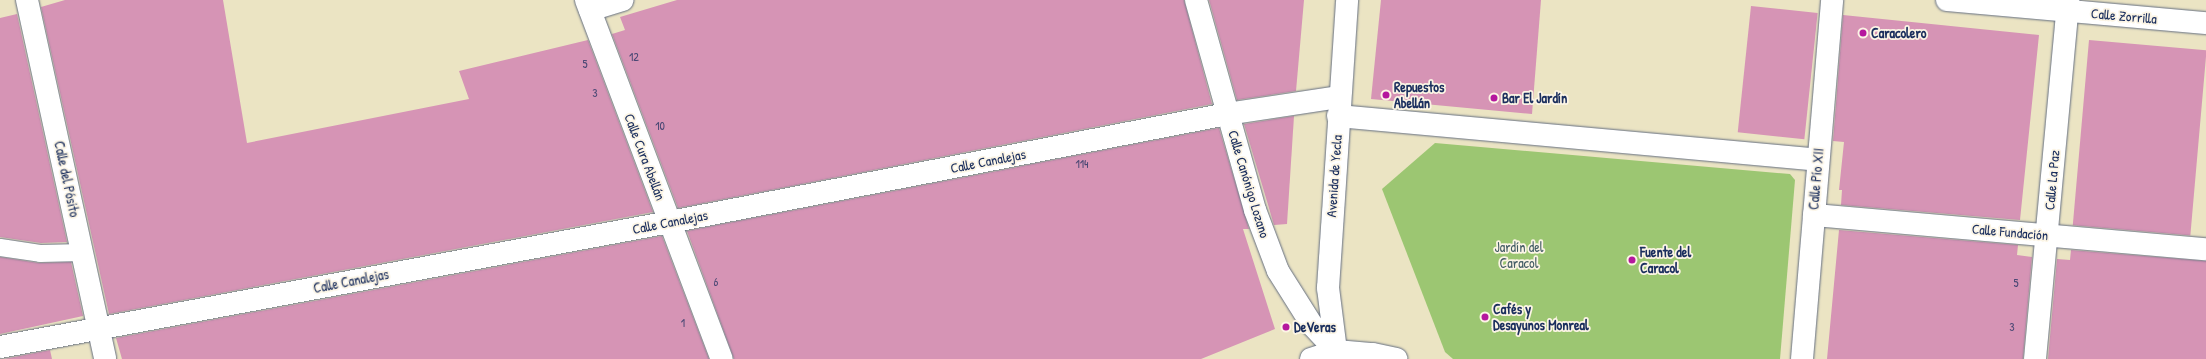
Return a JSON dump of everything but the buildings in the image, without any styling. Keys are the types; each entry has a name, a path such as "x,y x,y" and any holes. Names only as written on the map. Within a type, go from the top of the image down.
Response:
{"street":[{"name":"Calle del Pósito","path":"28,0 105,359"},
{"path":"588,5 622,0"},
{"name":"Calle Canónigo Lozano","path":"1196,0 1255,210 1278,271 1312,325 1338,355"},
{"name":"Avenida de Yecla","path":"1338,355 1328,288 1346,0"},
{"name":"Calle Pío XII","path":"1802,359 1832,0"},
{"name":"Calle Zorrilla","path":"1947,0 2067,5 2206,24"},
{"name":"Calle Cura Abellán","path":"588,5 722,359"},
{"name":"Calle La Paz","path":"2035,359 2067,5"},
{"name":"Calle Canalejas","path":"0,347 670,222 1227,114 1339,106 1818,160"},
{"name":"Calle Fundación","path":"1814,215 2206,248"},
{"path":"1311,359 1338,355 1396,359"}],"lane":[{"path":"0,247 40,253 82,252"}],"green space":[{"name":"Jardín del Caracol","path":"1435,143 1790,174 1795,180 1780,359 1453,359 1445,352 1382,189"}],"place":[{"name":"Caracolero","path":"1863,33"},
{"name":"Repuestos Abellán","path":"1386,95"},
{"name":"Bar El Jardín","path":"1494,98"},
{"name":"Fuente del Caracol","path":"1632,260"},
{"name":"Cafés y Desayunos Monreal","path":"1485,317"},
{"name":"DeVeras","path":"1286,327"}]}
